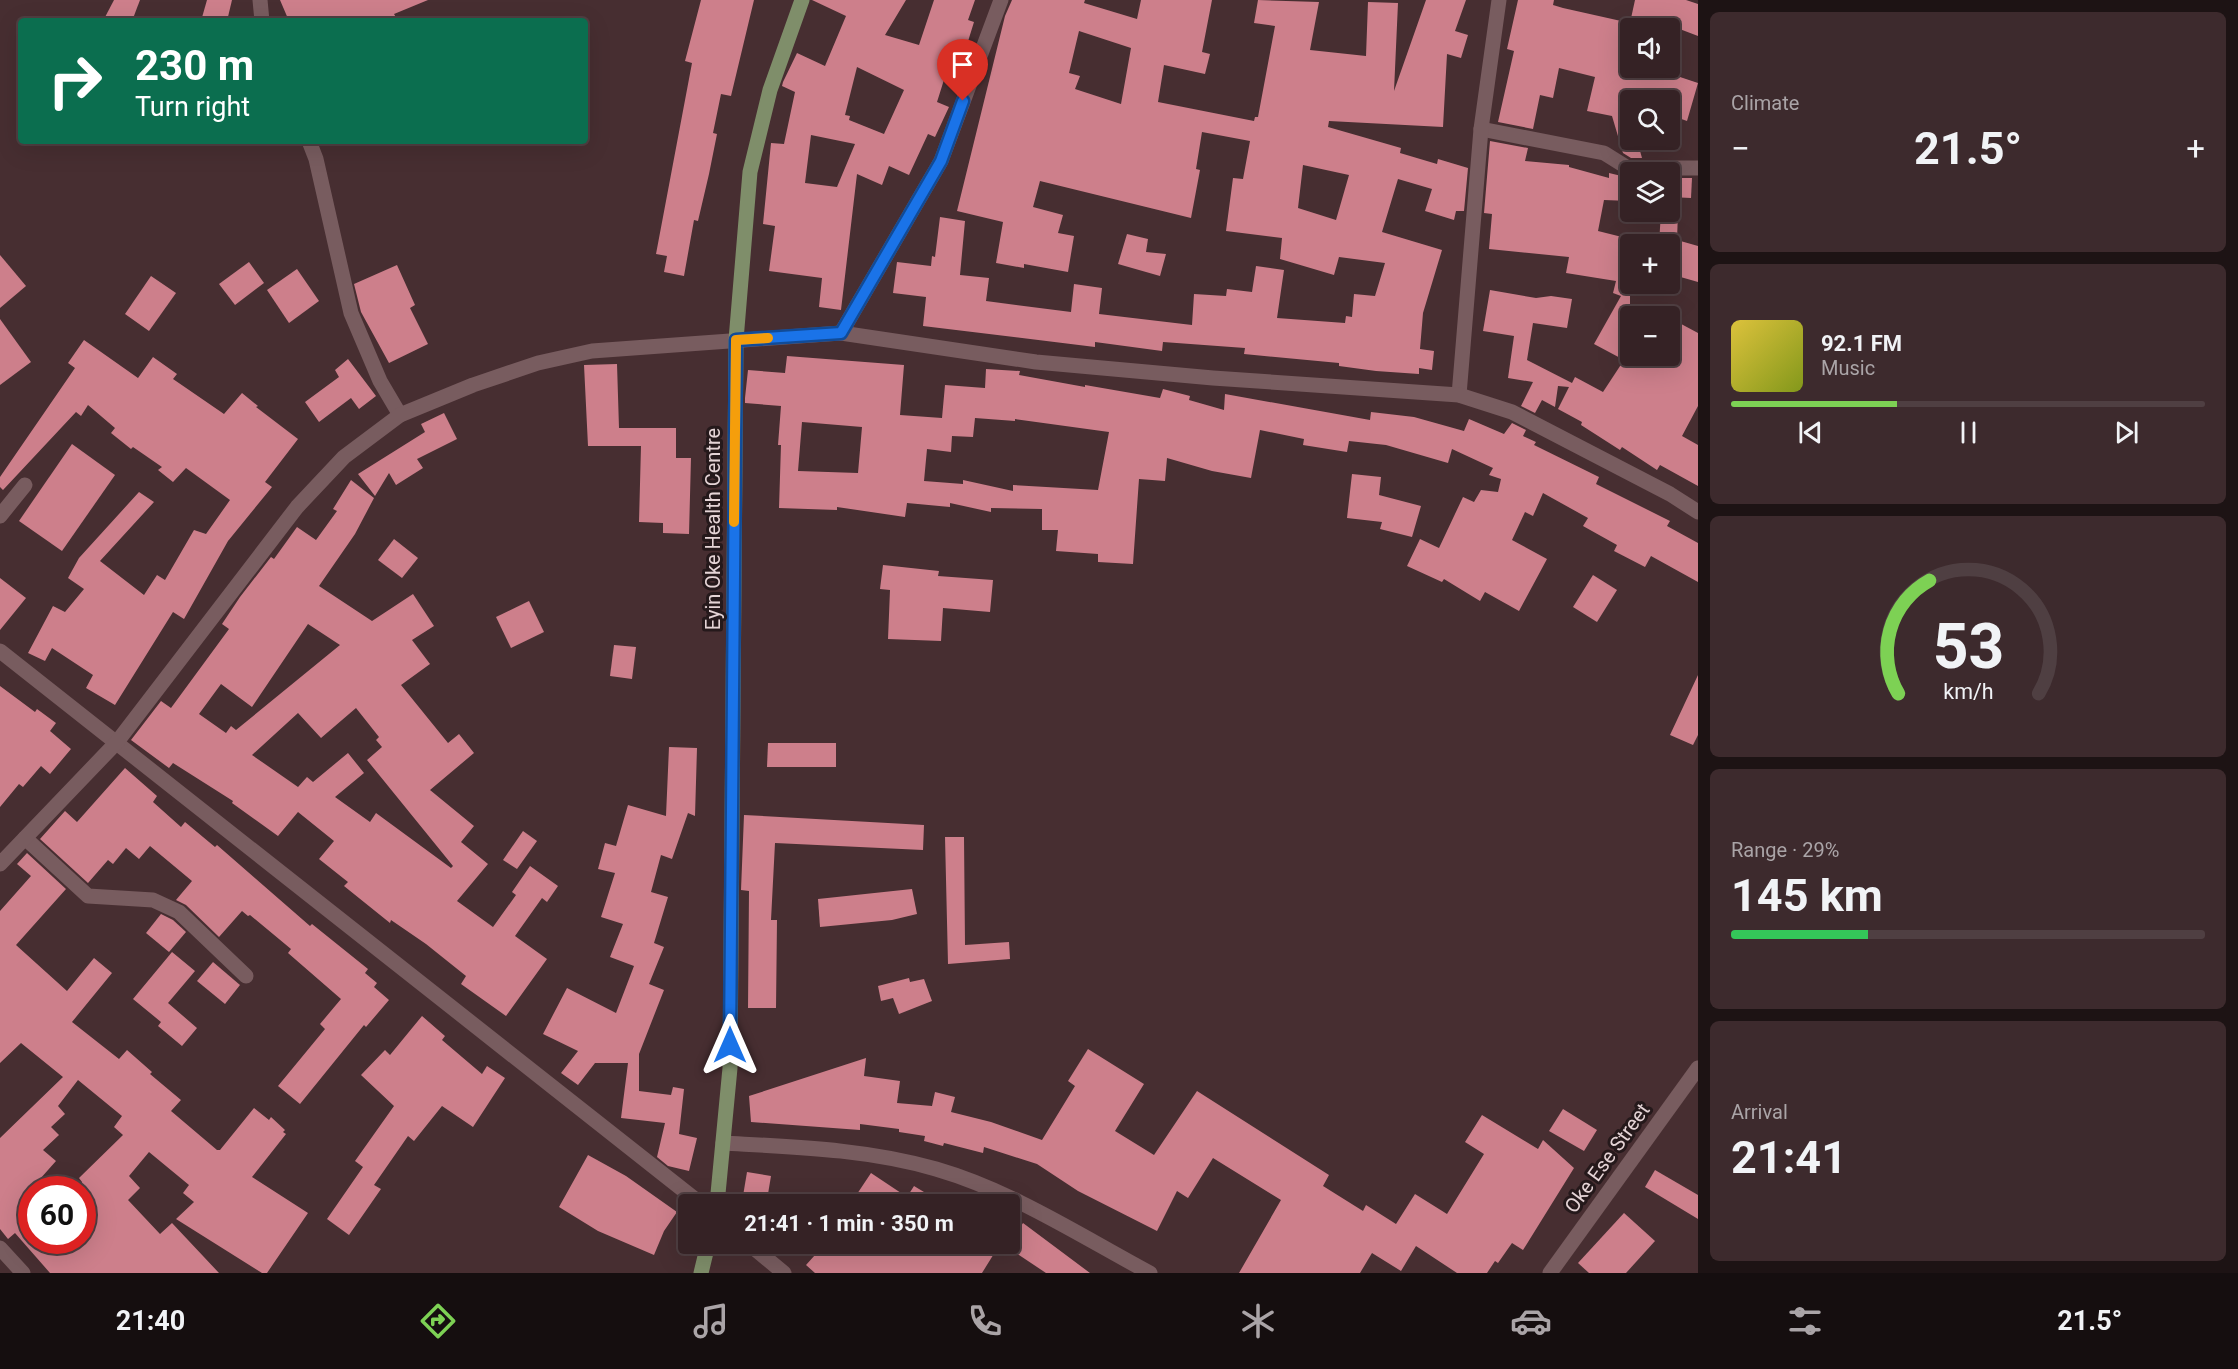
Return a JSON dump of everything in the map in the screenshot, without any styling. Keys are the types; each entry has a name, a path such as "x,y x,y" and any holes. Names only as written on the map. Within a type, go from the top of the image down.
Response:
{"main road":[{"name":"Eyin Oke Health Centre","path":"718,1194 730,1068 736,340 750,172 770,90 802,0"},
{"path":"701,1273 706,1254"}],"street":[{"path":"260,0 262,18"},
{"path":"841,333 941,161 1000,0"},
{"path":"1459,395 1481,129 1499,0"},
{"path":"1481,129 1604,153 1628,168 1698,168"},
{"path":"310,144 316,159 351,313 380,381 400,415"},
{"path":"0,864 117,742 297,507 344,457 400,415 473,385 538,363 592,351 841,333 1048,363 1214,378 1459,395 1512,412 1670,494 1698,512"},
{"path":"0,516 25,485"},
{"path":"0,651 605,1131 688,1194"},
{"path":"25,838 88,896 153,900 179,912 246,976"},
{"name":"Oke Ese Street","path":"1550,1273 1698,1068"},
{"path":"723,1136 834,1149 936,1169 1017,1201 1150,1273"},
{"path":"0,1248 23,1273"},
{"path":"761,1254 784,1273"}],"building":[{"path":"114,0 140,0 133,18 105,18"},
{"path":"207,0 232,0 228,18 202,18"},
{"path":"280,0 428,0 394,14 396,18 288,18"},
{"path":"701,0 754,0 731,96 721,94 713,133 717,134 709,174 698,221 694,220 684,276 664,272 667,256 656,254 692,63 685,61"},
{"path":"812,0 906,0 885,35 919,45 934,0 975,0 968,20 974,22 965,51 954,48 937,102 949,107 935,137 928,134 909,175 889,166 882,185 857,174 841,310 819,307 822,278 769,271 775,226 763,224 771,143 784,144 795,92 782,86 783,82 797,53 825,66 846,16","holes":["857,67 904,90 884,134 849,120 850,116 845,115","811,135 855,144 837,187 805,183"]},
{"path":"1012,0 1085,0 1084,3 1137,19 1141,0 1212,0 1202,52 1210,54 1205,74 1164,65 1158,102 1254,121 1255,117 1258,117 1275,26 1254,23 1258,0 1319,2 1310,50 1366,56 1368,2 1398,3 1394,91 1426,0 1466,0 1455,31 1468,35 1461,58 1447,54 1443,127 1329,121 1328,127 1401,148 1400,153 1437,164 1438,159 1468,168 1464,211 1456,211 1454,220 1425,211 1432,189 1398,179 1382,232 1442,250 1423,313 1420,349 1434,351 1432,370 1419,368 1419,374 1376,371 1339,366 1339,363 1244,354 1245,348 1163,342 1162,351 1095,342 1095,347 923,326 926,297 893,293 897,262 931,266 932,256 935,257 940,217 965,221 960,275 989,278 986,301 1071,312 1074,284 1102,288 1099,314 1192,325 1194,294 1226,296 1227,289 1252,292 1256,266 1284,270 1277,318 1345,323 1346,316 1352,317 1354,294 1375,296 1385,263 1339,257 1334,275 1280,259 1282,238 1226,231 1233,178 1243,179 1250,141 1202,132 1196,169 1200,170 1191,218 1040,181 1033,207 1063,215 1058,233 1074,236 1068,272 1024,264 1024,268 996,263 1003,222 957,211 1005,16","holes":["1079,31 1131,48 1121,104 1075,89 1080,76 1069,73","1303,165 1349,175 1336,220 1298,208"]},
{"path":"1518,0 1554,0 1553,5 1620,21 1620,78 1680,77 1698,83 1687,121 1680,119 1680,90 1620,90 1620,143 1612,116 1587,111 1595,77 1559,68 1553,98 1540,95 1533,129 1498,122 1514,51 1507,49"},
{"path":"1635,0 1686,0 1698,4 1698,36 1680,29 1680,18 1631,18"},
{"path":"1490,141 1528,148 1525,161 1569,165 1569,167 1609,178 1609,173 1620,176 1620,201 1604,200 1598,231 1620,236 1620,294 1630,294 1630,306 1620,306 1620,358 1594,344 1621,296 1613,293 1616,281 1566,273 1569,257 1489,249 1492,214 1484,213"},
{"path":"1622,150 1640,150 1642,158 1631,158"},
{"path":"1680,178 1692,178 1691,198 1680,197"},
{"path":"1660,222 1678,222 1677,234 1660,234"},
{"path":"1127,234 1148,239 1146,252 1166,254 1160,276 1118,264"},
{"path":"1680,241 1698,246 1698,282 1680,277"},
{"path":"0,255 26,286 0,308"},
{"path":"249,262 264,283 235,305 219,284"},
{"path":"397,265 415,305 410,308 428,344 389,363 361,312 354,284"},
{"path":"297,269 319,301 289,323 267,290"},
{"path":"151,276 176,293 149,331 125,314"},
{"path":"1490,290 1536,298 1551,296 1572,299 1567,328 1533,323 1527,360 1572,383 1575,377 1603,392 1620,366 1680,366 1680,323 1698,333 1698,406 1682,436 1698,445 1698,486 1660,465 1657,470 1622,447 1620,450 1581,425 1582,422 1558,409 1569,387 1558,386 1555,407 1542,400 1535,413 1521,406 1533,382 1508,378 1514,336 1483,331"},
{"path":"0,319 31,362 0,385"},
{"path":"84,340 138,378 153,357 177,374 173,379 224,414 242,393 258,406 256,407 298,439 265,482 272,487 228,541 184,619 173,612 115,705 86,688 93,675 52,648 45,661 28,653 53,606 65,612 84,589 68,578 79,558 139,492 154,502 100,561 144,595 157,575 165,580 194,530 206,534 230,500 186,468 173,482 158,470 162,467 133,447 131,449 111,433 115,428 88,405 81,416 76,412 3,490 0,487 0,477 75,368 68,363"},
{"path":"787,356 904,365 900,415 942,418 945,385 985,388 986,369 1020,371 1019,375 1160,398 1163,389 1190,396 1189,400 1224,410 1225,394 1370,420 1371,412 1414,417 1464,431 1469,419 1504,434 1512,423 1526,430 1523,436 1536,442 1534,445 1599,477 1596,484 1670,521 1667,526 1698,543 1698,582 1651,556 1645,567 1614,551 1617,545 1583,526 1588,518 1543,493 1533,516 1525,512 1512,540 1547,559 1519,611 1485,592 1480,601 1444,579 1442,582 1407,566 1420,539 1439,548 1463,497 1474,502 1481,490 1498,492 1501,479 1489,475 1493,468 1452,449 1448,463 1386,445 1349,441 1347,452 1303,445 1304,439 1260,430 1251,478 1212,471 1167,458 1165,481 1139,479 1133,564 1098,562 1098,554 1056,551 1058,530 1042,530 1042,509 991,508 991,512 950,503 950,507 907,503 905,517 837,507 837,510 779,508 781,445 778,445 781,406 745,403 745,398 748,370 785,373","holes":["975,418 1015,421 1015,419 1109,432 1098,490 1013,485 1013,491 963,480 963,484 924,481 927,449 951,452 952,436 973,437","802,422 862,427 858,473 798,471"]},
{"path":"348,359 376,396 359,409 351,398 319,422 305,402 339,377 335,370"},
{"path":"617,364 619,428 676,428 676,458 691,458 689,534 663,533 663,523 639,522 641,446 588,446 584,365"},
{"path":"444,413 457,439 417,459 423,468 396,485 389,473 375,496 358,474 425,432 421,424"},
{"path":"72,444 115,475 62,551 19,521"},
{"path":"1352,474 1381,477 1379,495 1421,506 1412,537 1380,529 1382,522 1347,518"},
{"path":"351,480 374,498 355,534 319,586 372,621 413,594 434,626 412,640 430,664 401,685 448,743 459,734 474,753 430,790 474,826 461,842 488,864 457,901 493,927 516,895 512,892 530,866 558,886 547,902 542,898 515,936 547,959 506,1016 461,984 466,976 426,944 391,920 390,923 344,886 348,882 319,859 334,841 298,812 278,836 232,803 233,801 173,763 169,768 131,740 161,701 171,708 229,629 222,624 240,597 271,557 274,559 297,527 316,540 337,511 333,509","holes":["308,624 340,645 236,730 231,726 226,733 199,714 221,684 252,707","356,708 379,737 376,740 382,747 367,760 453,866 451,868 376,813 370,822 335,797 364,773 348,753 313,782 307,777 298,787 252,755 298,713 321,738"]},
{"path":"394,539 418,558 402,578 378,560"},
{"path":"883,565 939,571 938,576 993,580 990,612 943,608 941,641 888,639 890,590 880,589"},
{"path":"1593,575 1617,590 1597,622 1573,607"},
{"path":"0,578 26,598 0,630"},
{"path":"529,601 544,632 511,648 496,617"},
{"path":"614,645 636,647 632,679 610,676"},
{"path":"1698,675 1698,735 1693,745 1670,735"},
{"path":"0,686 35,712 37,709 56,723 50,731 71,749 50,774 41,766 23,787 19,784 0,807"},
{"path":"768,743 836,743 836,767 767,767"},
{"path":"669,747 697,748 695,816 688,813 672,859 661,855 651,892 668,897 654,943 664,947 649,984 664,990 639,1054 639,1091 671,1095 673,1087 684,1089 679,1134 697,1138 689,1171 668,1166 657,1157 665,1123 621,1118 628,1063 595,1063 578,1085 561,1073 578,1051 543,1034 567,988 616,1013 634,966 610,957 623,924 601,917 615,873 598,869 605,843 616,846 628,805 666,816"},
{"path":"125,768 157,796 153,802 181,827 185,822 215,847 217,845 310,926 312,924 368,969 365,973 377,983 374,987 389,1000 366,1027 364,1025 300,1104 278,1086 325,1029 320,1024 341,999 288,953 291,949 250,915 242,911 219,937 186,905 176,900 192,881 150,846 139,859 126,848 113,864 108,860 88,883 40,839 65,811 77,822"},
{"path":"744,815 924,825 923,850 775,843 771,920 777,920 776,1008 748,1008 749,891 741,890"},
{"path":"523,831 537,841 517,869 503,860"},
{"path":"945,837 964,837 965,945 1009,942 1010,959 948,964"},
{"path":"27,853 66,889 16,945 67,991 94,958 112,973 72,1022 119,1059 127,1050 152,1072 150,1074 181,1100 171,1111 217,1150 220,1150 254,1108 269,1120 271,1117 285,1130 283,1132 286,1134 252,1177 308,1213 267,1273 262,1273 176,1219 194,1202 183,1193 189,1185 149,1152 129,1176 140,1188 128,1200 160,1234 172,1223 219,1273 50,1273 33,1254 96,1254 96,1176 81,1176 123,1135 114,1127 122,1116 78,1080 58,1106 65,1114 51,1127 59,1135 43,1150 56,1161 43,1176 18,1176 18,1236 15,1233 8,1239 0,1229 0,1138 63,1077 21,1043 0,1063 0,911 31,876 17,864"},
{"path":"912,889 917,914 892,920 820,927 818,899"},
{"path":"161,914 173,920 186,932 169,952 146,933"},
{"path":"172,952 195,971 168,1003 197,1028 182,1046 158,1026 161,1022 133,999"},
{"path":"213,962 240,985 225,1004 197,981"},
{"path":"909,978 910,982 924,979 932,1001 899,1014 893,998 881,1001 878,986"},
{"path":"422,1016 445,1036 442,1040 482,1074 487,1066 505,1078 473,1127 442,1106 414,1141 408,1136 374,1185 381,1189 349,1235 327,1219 363,1167 355,1161 394,1106 361,1075 385,1050 390,1055"},
{"path":"1088,1049 1144,1084 1115,1131 1154,1155 1197,1091 1329,1175 1323,1186 1363,1211 1366,1205 1396,1224 1415,1194 1447,1214 1484,1154 1465,1142 1482,1115 1538,1149 1543,1140 1574,1168 1523,1250 1512,1243 1498,1263 1495,1261 1487,1273 1457,1273 1416,1246 1401,1271 1372,1253 1360,1273 1239,1273 1281,1200 1213,1158 1188,1198 1177,1191 1157,1231 1078,1191 1037,1164 984,1147 983,1153 944,1143 943,1146 924,1141 925,1136 899,1132 899,1129 860,1124 860,1130 751,1122 749,1096 866,1058 864,1076 900,1081 897,1103 932,1106 935,1092 955,1097 951,1112 991,1122 1042,1140 1075,1086 1068,1081"},
{"path":"1563,1109 1597,1130 1584,1151 1549,1131"},
{"path":"588,1155 626,1176 677,1212 664,1231 654,1255 598,1231 559,1207"},
{"path":"1655,1170 1698,1195 1698,1219 1645,1187"},
{"path":"747,1172 771,1176 768,1194 743,1194"},
{"path":"871,1173 902,1194 857,1194"},
{"path":"914,1186 927,1194 909,1194"},
{"path":"1624,1213 1655,1241 1626,1273 1589,1273 1578,1263"},
{"path":"1023,1223 1090,1273 1046,1273 1018,1254 1020,1254 1020,1228"},
{"path":"813,1254 994,1254 982,1273 815,1273 806,1265 815,1255"}],"slow traffic":[{"path":"734,522 736,340 768,338"}],"route":[{"path":"730,1045 736,340 841,333 941,161 963,101"}]}
